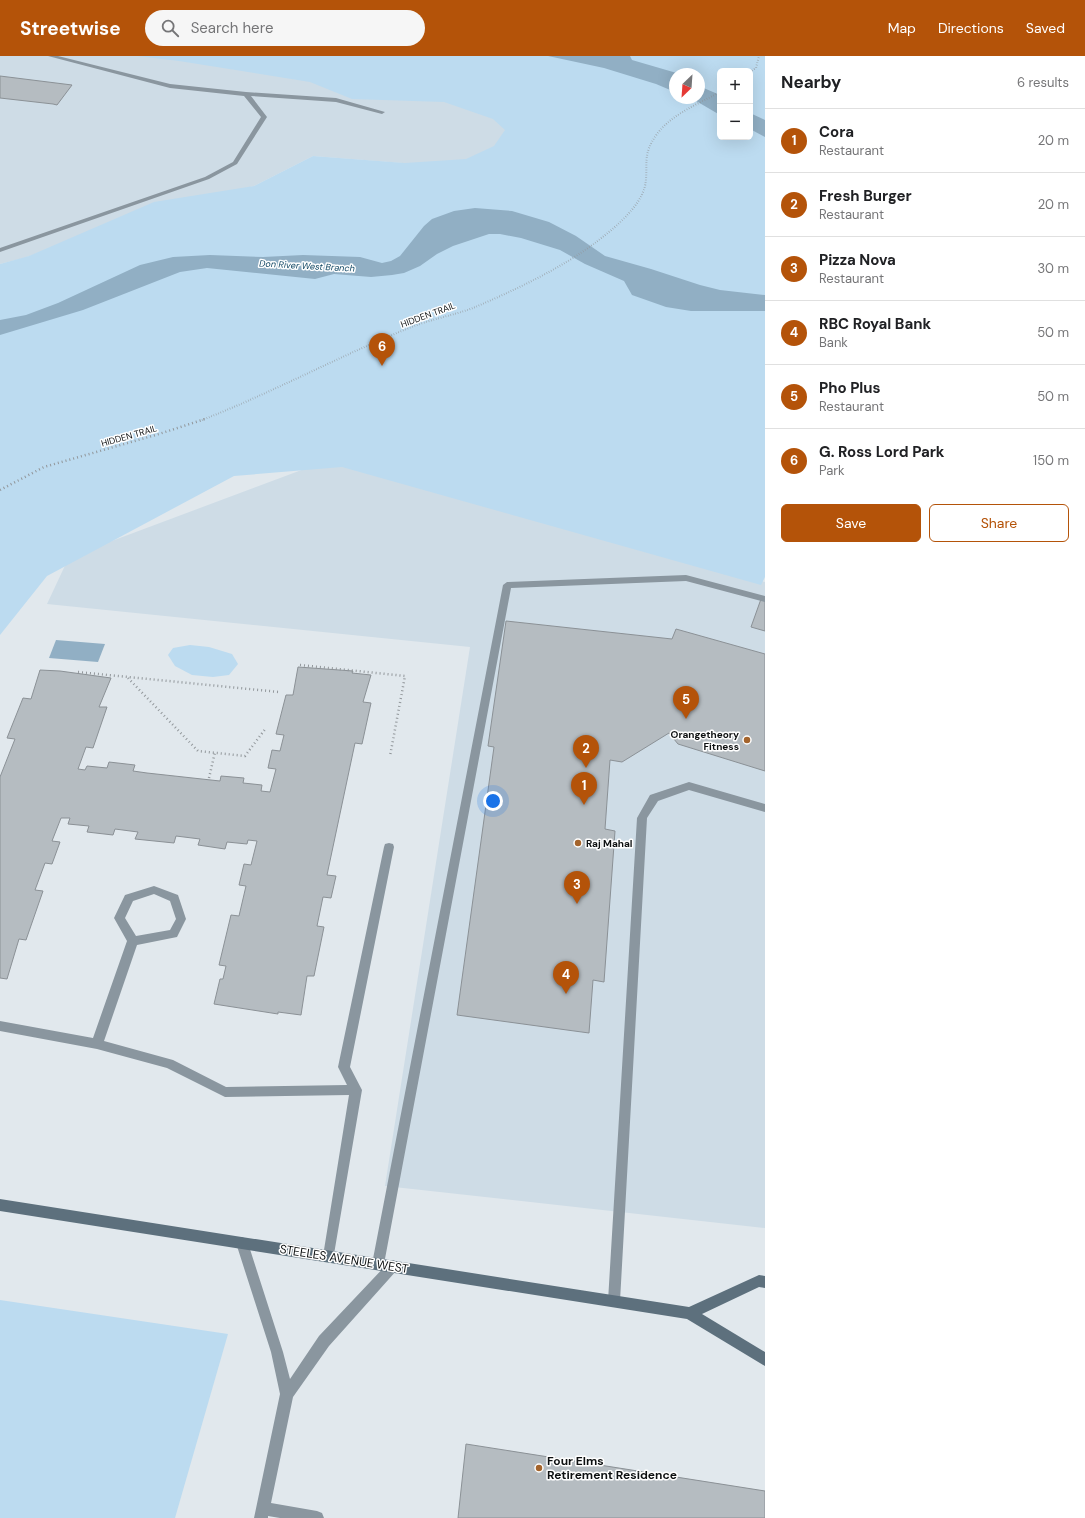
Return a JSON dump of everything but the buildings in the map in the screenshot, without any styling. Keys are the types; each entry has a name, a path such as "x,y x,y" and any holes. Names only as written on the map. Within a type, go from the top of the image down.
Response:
{"main road":[{"name":"STEELES AVENUE WEST","path":"0,1205 689,1313 765,1359"},
{"path":"689,1313 758,1281 765,1282"}],"lane":[{"path":"52,56 170,86 246,94 336,100 382,112"},
{"path":"0,250 207,178 235,163 264,117 246,94"},
{"path":"378,1264 507,585 686,578 765,599"},
{"path":"614,1301 642,818 654,798 689,786 765,808"},
{"path":"329,1256 356,1090 344,1067 388,847"},
{"path":"97,1044 133,942 119,918 129,898 154,890 174,898 181,919 172,934 133,942"},
{"path":"0,1026 97,1044 169,1064 225,1092 356,1090"},
{"path":"242,1243 277,1352 286,1394 262,1513 317,1518"},
{"path":"286,1394 324,1341 393,1266"}],"path":[{"path":"753,70 756,68 759,56"},
{"name":"HIDDEN TRAIL","path":"0,490 44,467 159,434 204,419 415,326 472,308 558,268 595,243 630,212 641,198 645,185 645,162 648,149 656,135 670,119 717,94"},
{"path":"300,665 405,676 390,756"},
{"path":"78,672 279,692"},
{"path":"127,677 198,751 245,756 266,728"},
{"path":"209,778 215,752"}],"shaded area":[{"path":"0,56 150,56 470,98 505,116 513,145 479,169 313,156 254,186 163,208 24,258 0,264"},
{"path":"137,56 765,56 765,577 761,585 342,467 234,476 47,576 0,635 0,264 29,256 154,202 254,186 313,156 405,163 466,159 494,146 505,130 493,119 444,102 352,99 310,82 179,61"},
{"path":"331,459 765,582 765,1228 385,1186 470,647 47,604 69,557"},
{"path":"190,645 209,647 232,654 238,664 229,675 213,677 192,675 175,666 168,655 173,648"},
{"path":"0,1300 228,1334 175,1518 0,1518"}],"water":[{"path":"548,56 630,56 632,60 669,71 669,89 656,84 604,68"},
{"path":"705,89 717,94 717,113 701,104 705,104"},
{"path":"753,114 765,120 765,137 753,131"},
{"name":"Don River West Branch","path":"475,208 512,211 549,222 576,236 605,256 700,285 720,290 765,295 765,311 691,311 666,307 632,295 624,281 585,264 560,250 521,238 500,234 489,234 453,246 437,254 420,266 404,273 392,275 371,277 334,274 315,279 207,268 180,272 83,310 0,335 0,320 26,315 58,303 140,265 173,257 210,255 263,257 303,255 360,257 382,263 391,261 400,256 424,226 432,219 454,211"},
{"path":"56,640 105,644 98,662 49,658"}],"place":[{"name":"G. Ross Lord Park","path":"382,366"},
{"name":"Pho Plus","path":"686,719"},
{"name":"Orangetheory Fitness","path":"747,740"},
{"name":"Fresh Burger","path":"586,768"},
{"name":"Cora","path":"584,805"},
{"name":"Raj Mahal","path":"578,843"},
{"name":"Pizza Nova","path":"577,904"},
{"name":"RBC Royal Bank","path":"566,994"},
{"name":"Four Elms Retirement Residence","path":"539,1468"}]}
